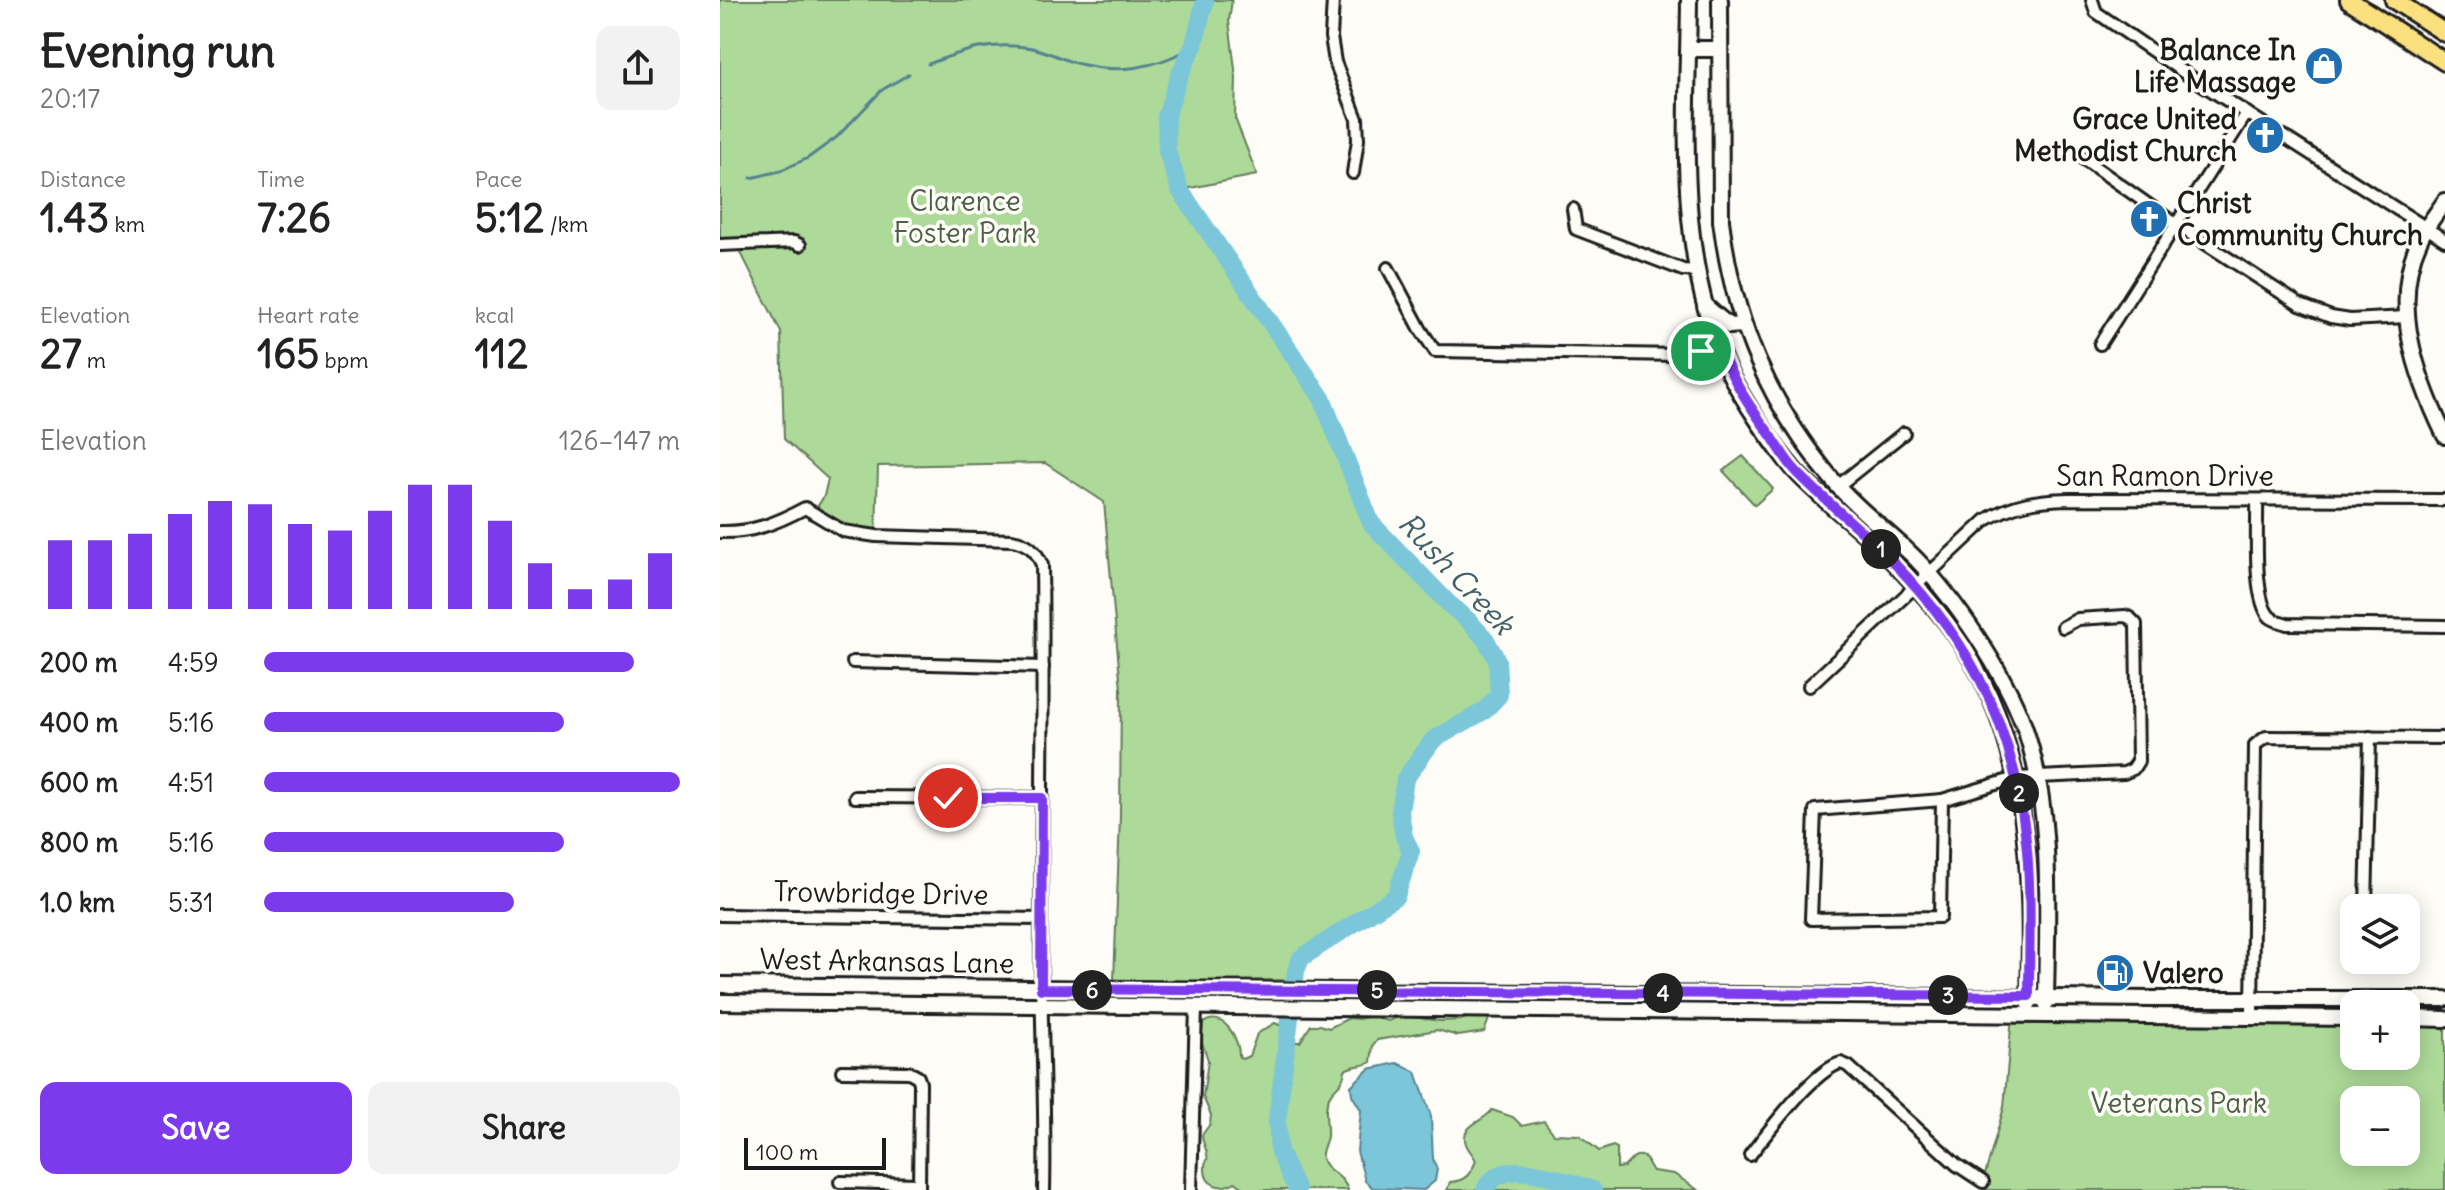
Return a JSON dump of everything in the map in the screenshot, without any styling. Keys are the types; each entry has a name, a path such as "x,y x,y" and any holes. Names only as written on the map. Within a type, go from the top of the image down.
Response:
{"main road":[{"path":"1689,0 1688,198 1696,271 1705,306 1741,395 1795,470 1875,544 1953,631 1999,718 2016,778 2025,833 2029,897 2029,1015"},
{"path":"1720,0 1721,221 1725,254 1743,325 1767,384 1783,413 1838,486 1929,573 1955,604 2023,725 2036,777 2043,826 2046,1016"},
{"path":"2349,0 2445,62"},
{"path":"2394,0 2445,33"},
{"path":"1689,49 1720,49"},
{"path":"2445,201 2426,229 2411,265 2406,317 2407,332 2419,372 2445,436"},
{"path":"1705,306 1729,326 1743,325"},
{"name":"West Arkansas Lane","path":"720,985 2445,999"},
{"name":"West Arkansas Lane","path":"720,1002 2340,1018"},
{"path":"2420,1018 2445,1019"}],"street":[{"path":"1333,0 1331,37 1335,62 1357,119 1358,140 1353,173"},
{"path":"2092,0 2096,12 2445,240"},
{"path":"2100,344 2247,113"},
{"path":"2081,157 2177,225 2300,305 2331,317 2350,320 2406,317"},
{"path":"1573,209 1576,229 1683,270 1696,271"},
{"path":"720,245 794,242 800,245"},
{"path":"1388,268 1435,351 1681,355 1701,351 1718,342"},
{"path":"1838,486 1904,433"},
{"name":"San Ramon Drive","path":"1809,686 1986,520 2001,510 2026,502 2069,499 2445,500"},
{"path":"2257,500 2259,587 2262,604 2273,619 2287,624 2445,626"},
{"path":"720,532 744,533 778,523 805,508 843,531 876,536 1024,542 1042,565 1041,1005 1046,1128 1044,1190"},
{"path":"1942,800 1940,917 1811,919 1815,810 1942,800 2016,778 2124,773 2133,769 2139,755 2136,624 2125,616 2078,619 2063,627"},
{"path":"853,662 1043,667"},
{"path":"2252,1015 2255,745 2266,737 2445,738"},
{"path":"2366,894 2370,737"},
{"path":"855,797 1042,798"},
{"name":"Trowbridge Drive","path":"720,915 1041,919"},
{"path":"1191,1190 1196,1007"},
{"path":"1750,1155 1789,1107 1830,1068 1841,1063 1957,1165 1983,1182"},
{"path":"840,1182 919,1187 918,1077 909,1072 842,1071"}],"green space":[{"name":"Clarence Foster Park","path":"720,0 1232,0 1229,21 1236,77 1235,118 1257,175 1180,190 1322,398 1371,523 1468,620 1486,640 1497,660 1499,695 1484,711 1433,740 1405,779 1400,812 1404,837 1411,851 1396,896 1301,958 1295,980 1114,981 1121,689 1104,502 1045,463 878,466 876,532 844,525 816,509 824,496 828,479 784,439 781,332 734,239 720,238"},
{"path":"1743,456 1773,489 1755,505 1723,471"},
{"path":"1473,1015 1485,1015 1489,1019 1484,1032 1458,1036 1437,1030 1377,1040 1373,1045 1371,1062 1345,1070 1327,1102 1327,1136 1322,1155 1325,1165 1348,1190 1247,1190 1235,1182 1220,1186 1207,1179 1207,1157 1202,1135 1210,1124 1211,1115 1203,1097 1208,1060 1201,1039 1203,1023 1217,1020 1229,1028 1242,1059 1249,1056 1257,1034 1275,1023 1284,1027 1294,1042 1300,1042 1311,1025 1329,1028 1349,1018 1373,1016 1388,1021 1412,1017 1440,1021 1461,1020"},
{"name":"Veterans Park","path":"2012,1016 2340,1018 2340,1070 2420,1070 2420,1018 2445,1019 2445,1190 1984,1190 1983,1182 2004,1107"},
{"path":"1492,1110 1513,1117 1522,1126 1544,1121 1554,1134 1579,1135 1599,1151 1613,1146 1617,1148 1617,1168 1624,1167 1634,1157 1642,1156 1653,1171 1674,1174 1698,1190 1447,1190 1450,1182 1460,1180 1472,1170 1476,1161 1466,1144 1466,1132"}],"water":[{"path":"1397,1063 1416,1072 1431,1116 1433,1159 1437,1169 1435,1181 1424,1190 1373,1188 1365,1181 1357,1151 1361,1110 1352,1095 1351,1086 1369,1069"}],"waterway":[{"name":"Rush Creek","path":"1205,0 1194,45 1179,76 1166,117 1167,151 1180,190 1322,398 1371,523 1468,620 1486,640 1497,660 1499,695 1484,711 1433,740 1405,779 1400,812 1404,837 1411,851 1396,896 1301,958 1296,971 1277,1120 1279,1152 1297,1190"},
{"path":"928,64 975,49 1011,46 1037,49 1089,66 1119,69 1162,61 1192,48"},
{"path":"751,178 780,171 808,158 837,137 882,90 909,74"},
{"name":"Rush Creek","path":"1485,1190 1493,1179 1519,1171 1551,1176 1593,1190"}],"place":[{"name":"Balance In Life Massage","path":"2324,66"},
{"name":"Grace United Methodist Church","path":"2265,135"},
{"name":"Christ Community Church","path":"2149,219"},
{"name":"Valero","path":"2115,973"}],"route":[{"path":"948,798 1042,798 1041,989 2029,996 2029,897 2025,833 2014,768 1999,718 1975,669 1953,631 1897,566 1795,470 1741,395 1718,342 1701,351"}]}
